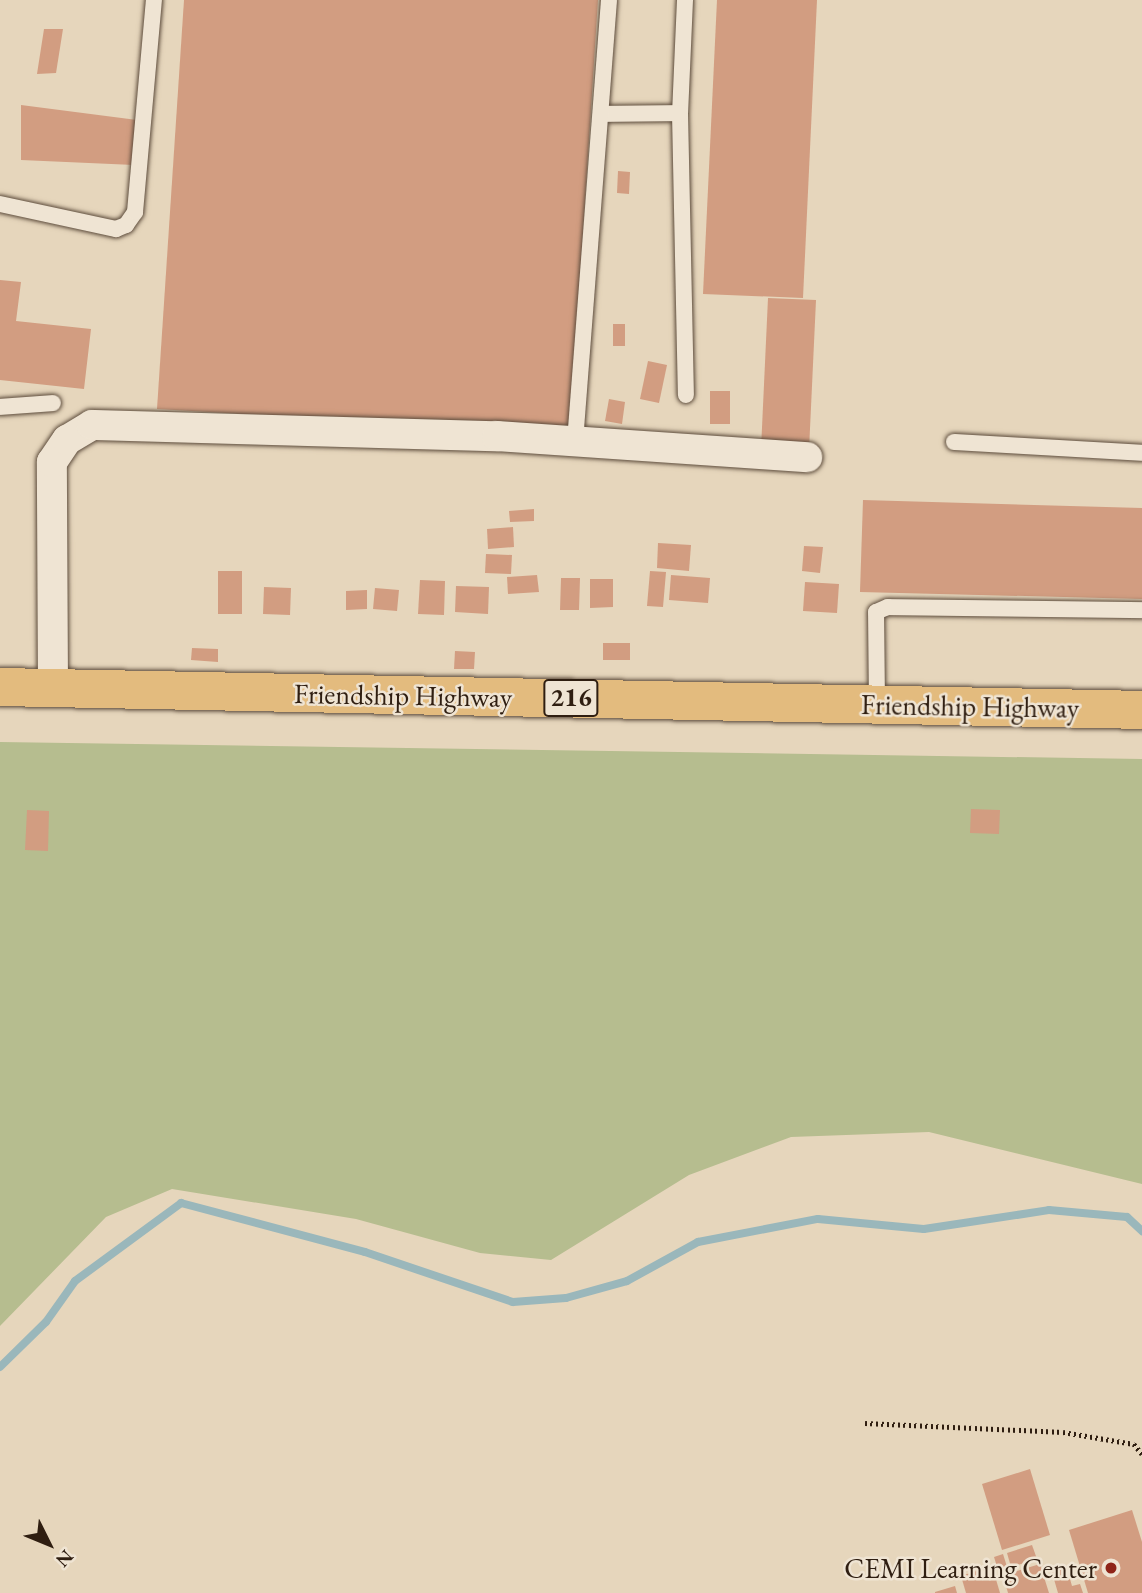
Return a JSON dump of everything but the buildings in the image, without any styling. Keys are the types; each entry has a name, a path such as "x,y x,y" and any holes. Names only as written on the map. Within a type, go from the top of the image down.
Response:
{"main road":[{"name":"Friendship Highway","path":"0,687 1142,710"}],"street":[{"path":"53,686 52,462 67,440 92,425 575,442 807,457"}],"lane":[{"path":"0,204 116,229 127,225 135,212 154,0"},
{"path":"575,442 609,0"},
{"path":"685,0 680,113 686,395"},
{"path":"601,114 680,113"},
{"path":"0,407 53,403"},
{"path":"954,442 1142,453"},
{"path":"877,704 876,612 888,607 1142,610"}],"path":[{"path":"865,1423 1063,1432 1134,1444 1142,1454"}],"green space":[{"path":"0,742 1142,759 1142,1184 929,1132 791,1137 689,1175 551,1260 480,1253 356,1219 172,1189 106,1217 0,1326"}],"waterway":[{"path":"0,1367 46,1322 75,1281 181,1203 365,1252 513,1302 566,1298 627,1281 698,1242 818,1219 924,1229 1049,1210 1127,1217 1142,1231"}],"place":[{"name":"CEMI Learning Center","path":"1111,1568"}]}
